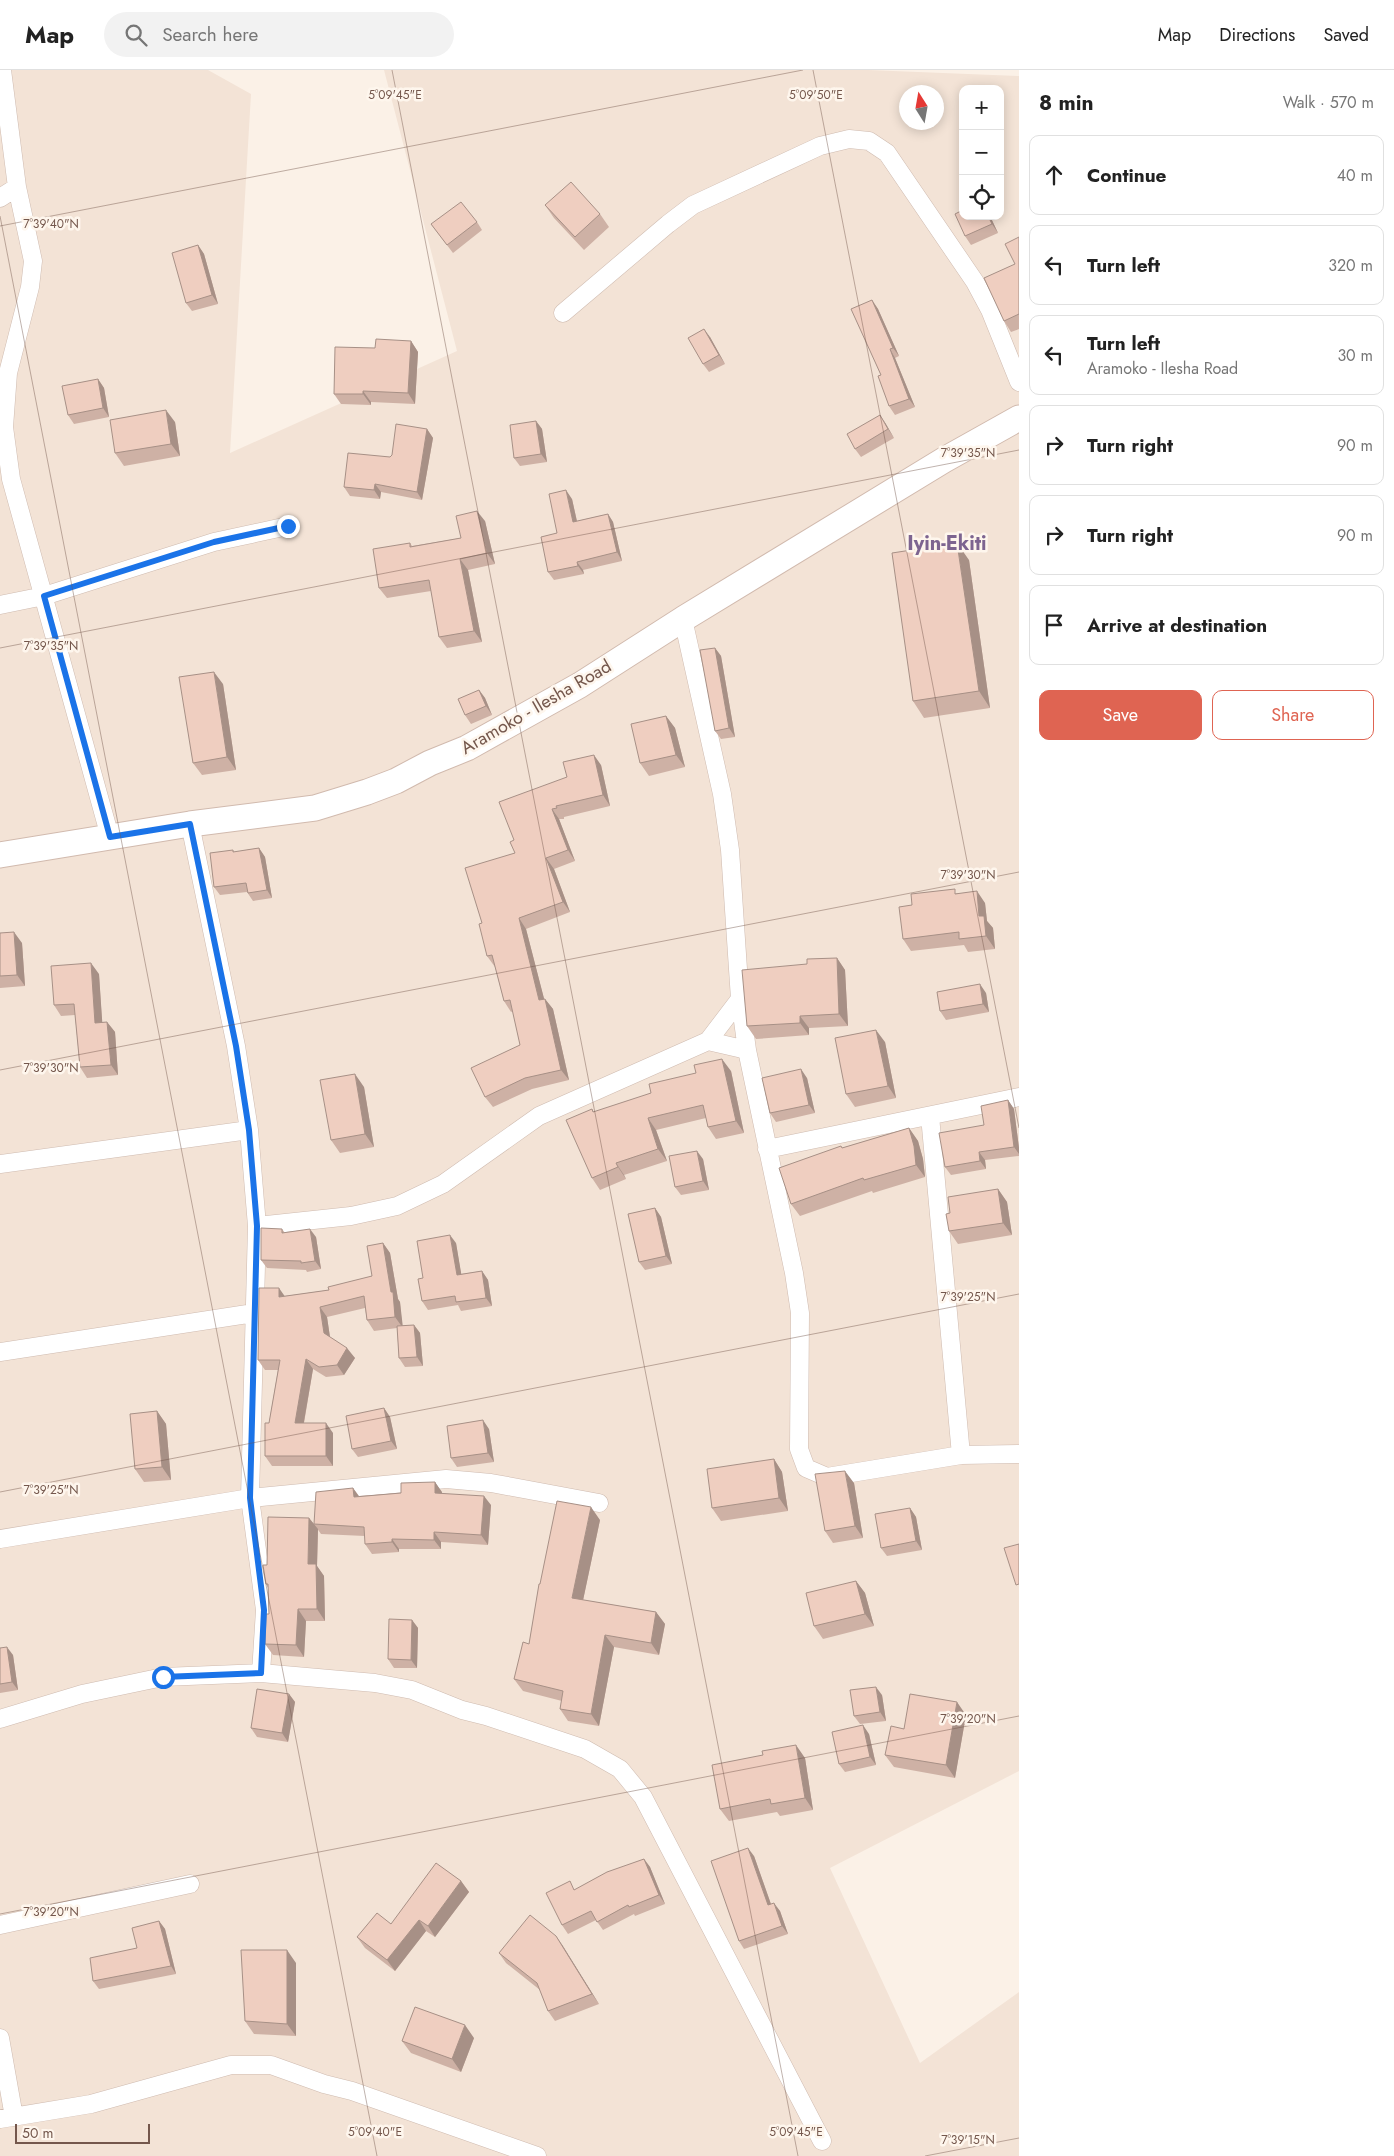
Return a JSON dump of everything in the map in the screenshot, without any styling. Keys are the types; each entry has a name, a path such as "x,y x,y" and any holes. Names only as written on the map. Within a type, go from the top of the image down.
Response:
{"main road":[{"name":"Aramoko - Ilesha Road","path":"0,855 190,824 315,808 382,786 467,748 580,685 683,619 944,460 1019,418"}],"street":[{"path":"2,70 17,187 33,261 30,287 8,373 4,427 11,479 110,837"},
{"path":"563,313 693,205 820,146 849,139 868,142 887,153 975,282 990,310 1019,382"},
{"path":"0,198 17,187"},
{"path":"0,605 44,596 214,542 288,526"},
{"path":"683,619 722,794 730,850 740,999 747,1050 794,1273 800,1313 799,1449 806,1468 826,1477 961,1455 1019,1454"},
{"path":"190,824 236,1046 249,1130 257,1226 250,1498 264,1610 261,1673"},
{"path":"257,1226 350,1216 398,1206 444,1184 538,1116 708,1041 740,999"},
{"path":"708,1041 747,1050"},
{"path":"767,1149 1019,1097"},
{"path":"930,1116 961,1455"},
{"path":"0,1164 249,1130"},
{"path":"0,1352 254,1313"},
{"path":"0,1539 250,1498 446,1479 491,1483 599,1503"},
{"path":"0,1718 82,1694 163,1677 261,1673 375,1683 412,1690 462,1710 486,1716 585,1749 620,1769 643,1798 822,2141"},
{"path":"0,1925 190,1884"},
{"path":"0,2038 7,2118 91,2104 230,2065 271,2065 324,2084 352,2091 537,2156"}],"shaded area":[{"path":"0,70 208,70 251,94 230,453 457,351 384,70 868,70 1019,76 1019,1771 830,1868 920,2063 1019,1992 1019,2156 0,2156"}],"building":[{"path":"571,182 600,214 575,237 545,205"},
{"path":"461,202 477,222 447,245 431,224"},
{"path":"959,212 959,220 990,220 992,224 965,236 955,214"},
{"path":"1019,237 1019,314 1004,321 984,278 1015,264 1005,244"},
{"path":"198,245 212,295 186,303 172,253"},
{"path":"872,300 893,348 890,349 909,399 889,406 878,376 881,375 851,309"},
{"path":"704,329 719,355 703,364 688,338"},
{"path":"376,339 411,341 408,393 363,391 363,394 334,394 335,347 375,348"},
{"path":"98,379 103,408 68,415 62,386"},
{"path":"166,410 171,444 115,453 110,420"},
{"path":"880,415 888,429 855,449 847,434"},
{"path":"536,421 541,454 514,458 510,425"},
{"path":"396,424 427,429 417,492 375,484 374,490 344,487 348,453 390,457 392,455"},
{"path":"566,490 573,522 608,514 617,552 577,562 578,566 548,572 541,537 557,533 549,494"},
{"path":"477,511 487,553 460,559 474,631 439,637 429,580 379,588 373,549 410,543 410,547 461,538 456,516"},
{"path":"957,543 979,691 913,701 892,553"},
{"path":"715,648 729,728 715,731 700,650"},
{"path":"214,672 227,757 193,763 179,677"},
{"path":"479,690 486,706 465,715 458,699"},
{"path":"666,716 676,755 640,763 631,724"},
{"path":"594,755 603,795 556,806 557,808 552,809 568,850 546,858 563,902 519,918 539,1000 545,999 561,1070 525,1078 485,1097 471,1068 520,1045 510,1000 504,1001 492,955 487,956 479,924 482,923 465,868 515,853 510,842 514,840 499,802 567,777 563,762"},
{"path":"259,848 267,890 248,893 246,883 214,887 210,853"},
{"path":"955,889 955,894 977,891 979,916 984,916 986,936 959,939 959,932 903,939 899,907 912,905 911,894"},
{"path":"14,932 17,975 0,976 0,933"},
{"path":"837,958 839,1014 800,1016 800,1023 747,1026 742,970 807,964 807,959"},
{"path":"91,963 95,1023 107,1022 111,1065 80,1067 74,1004 54,1005 51,966"},
{"path":"980,984 983,1004 940,1011 937,992"},
{"path":"876,1030 888,1086 846,1094 835,1038"},
{"path":"722,1059 736,1121 708,1127 703,1105 648,1118 658,1149 616,1163 618,1167 592,1178 566,1120 592,1109 593,1112 651,1093 649,1084 696,1073 694,1065"},
{"path":"801,1069 809,1105 770,1113 762,1078"},
{"path":"355,1074 365,1134 331,1140 320,1080"},
{"path":"1008,1100 1014,1147 979,1152 980,1161 945,1167 939,1133 984,1125 981,1106"},
{"path":"909,1128 914,1146 916,1165 864,1180 863,1178 791,1204 779,1168 841,1146 842,1148"},
{"path":"697,1151 703,1181 675,1187 669,1156"},
{"path":"998,1189 1003,1223 949,1231 946,1214 950,1213 948,1197"},
{"path":"655,1208 666,1256 639,1262 628,1214"},
{"path":"261,1228 282,1229 282,1233 310,1229 315,1261 301,1263 301,1261 261,1260"},
{"path":"450,1235 457,1275 482,1271 486,1298 456,1302 455,1296 422,1301 418,1279 423,1278 417,1241"},
{"path":"383,1243 391,1292 393,1292 395,1317 367,1320 364,1296 320,1307 324,1333 347,1348 337,1365 319,1367 306,1359 295,1423 326,1423 326,1456 265,1456 265,1423 269,1423 280,1360 258,1360 259,1288 279,1288 279,1297 329,1290 328,1287 372,1276 367,1246"},
{"path":"414,1325 417,1357 399,1358 397,1326"},
{"path":"384,1408 391,1441 352,1449 346,1416"},
{"path":"157,1411 162,1467 135,1469 130,1414"},
{"path":"483,1420 488,1453 451,1458 447,1426"},
{"path":"774,1459 779,1498 712,1508 707,1469"},
{"path":"845,1471 855,1526 825,1531 815,1474"},
{"path":"435,1482 435,1493 484,1496 481,1535 434,1532 434,1540 392,1539 392,1542 365,1544 364,1527 314,1524 316,1492 353,1488 354,1497 401,1493 401,1483"},
{"path":"557,1501 591,1507 572,1598 656,1612 651,1643 605,1635 591,1714 560,1709 563,1691 514,1679 523,1642 529,1644 539,1584"},
{"path":"910,1508 916,1541 881,1548 875,1514"},
{"path":"268,1517 309,1518 308,1564 316,1564 317,1609 298,1609 296,1645 265,1644 266,1614 269,1614 268,1584 266,1584 263,1565 267,1565"},
{"path":"1019,1544 1019,1584 1016,1585 1004,1548"},
{"path":"856,1581 865,1614 814,1626 806,1593"},
{"path":"389,1619 412,1620 411,1660 388,1659"},
{"path":"7,1647 12,1682 0,1684 0,1648"},
{"path":"876,1687 880,1712 854,1716 850,1690"},
{"path":"257,1689 289,1694 282,1733 251,1728"},
{"path":"910,1694 957,1702 946,1765 885,1755 891,1726 904,1729"},
{"path":"863,1725 870,1757 839,1764 832,1732"},
{"path":"796,1745 805,1798 771,1804 770,1799 720,1809 712,1765 763,1755 762,1751"},
{"path":"748,1848 768,1905 774,1903 782,1926 739,1941 711,1861"},
{"path":"644,1859 659,1895 629,1907 628,1905 597,1922 591,1911 562,1925 546,1893 570,1881 574,1890 607,1872"},
{"path":"436,1863 461,1881 428,1926 419,1920 387,1960 357,1937 377,1913 391,1924"},
{"path":"530,1915 556,1936 592,1994 548,2011 537,1983 499,1953"},
{"path":"159,1921 171,1966 93,1981 90,1958 137,1948 132,1928"},
{"path":"241,1950 287,1950 287,2024 245,2021"},
{"path":"415,2007 465,2025 452,2059 402,2041"}],"district":[{"name":"Iyin-Ekiti","path":"947,543"}],"route":[{"path":"163,1677 261,1673 264,1610 250,1498 257,1226 249,1130 236,1046 190,824 110,837 44,596 214,542 288,526"}]}
